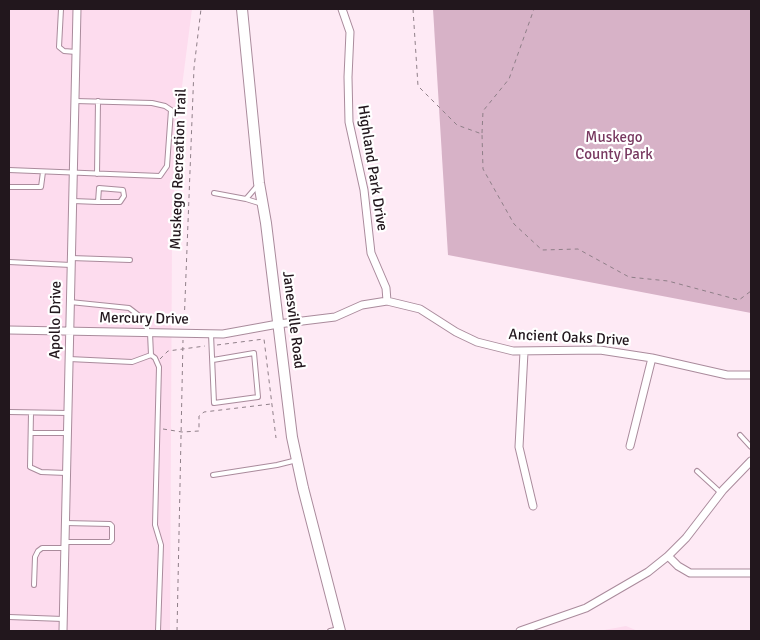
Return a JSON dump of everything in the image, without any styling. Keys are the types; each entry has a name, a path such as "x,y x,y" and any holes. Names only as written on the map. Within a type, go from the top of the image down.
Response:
{"main road":[{"name":"Janesville Road","path":"242,9 259,183 264,204 297,460 336,630"}],"street":[{"name":"Apollo Drive","path":"63,631 77,9"},
{"name":"Highland Park Drive","path":"342,9 350,32 349,122 364,190 371,253 386,288 387,301"},
{"name":"Ancient Oaks Drive","path":"278,324 335,317 362,305 387,301 420,309 456,332 477,342 524,352 600,350 652,358 716,373 751,375"},
{"name":"Mercury Drive","path":"9,330 223,334 278,324"},
{"path":"524,352 519,447 533,506"},
{"path":"630,446 652,358"},
{"path":"520,631 562,618 596,603 635,581 668,556 693,530 721,492 751,461"},
{"path":"668,556 678,566 690,573 751,573"}],"lane":[{"path":"61,9 59,47 64,51 76,52"},
{"path":"9,170 160,176 167,166 171,110 165,106 152,103 75,101"},
{"path":"98,101 98,174"},
{"path":"9,187 40,187 43,172"},
{"path":"246,199 259,183"},
{"path":"72,200 98,202 120,202 124,196 123,190 99,188 98,202"},
{"path":"214,192 264,204"},
{"path":"9,262 130,260"},
{"path":"70,302 129,308 142,318 149,333 151,355 157,363 155,525 161,546 158,631"},
{"path":"210,334 214,403 258,397 254,353 213,360"},
{"path":"69,359 132,362 151,355"},
{"path":"9,412 68,413"},
{"path":"31,412 30,466 41,472 66,472"},
{"path":"31,432 67,433"},
{"path":"740,435 751,446"},
{"path":"213,474 268,467 297,460"},
{"path":"696,471 721,492"},
{"path":"34,585 35,557 42,548 110,542 112,540 112,526 110,524 65,523"},
{"path":"9,617 63,619"}],"path":[{"name":"Muskego Recreation Trail","path":"184,330 194,68 201,9"},
{"path":"413,9 418,86 457,125 482,134"},
{"path":"534,9 509,79 483,112 483,169 514,224 542,250 578,249 629,278 668,280 739,300 751,291"},
{"path":"157,363 168,351 264,339 276,438"},
{"path":"177,631 184,340"},
{"path":"177,431 199,431 199,416 204,412 271,404"}],"shaded area":[{"path":"9,9 192,9 177,125 172,238 170,631 9,631"},
{"path":"626,626 638,631 599,631"}],"green space":[{"name":"Muskego County Park","path":"433,9 751,9 751,313 448,255"}]}
